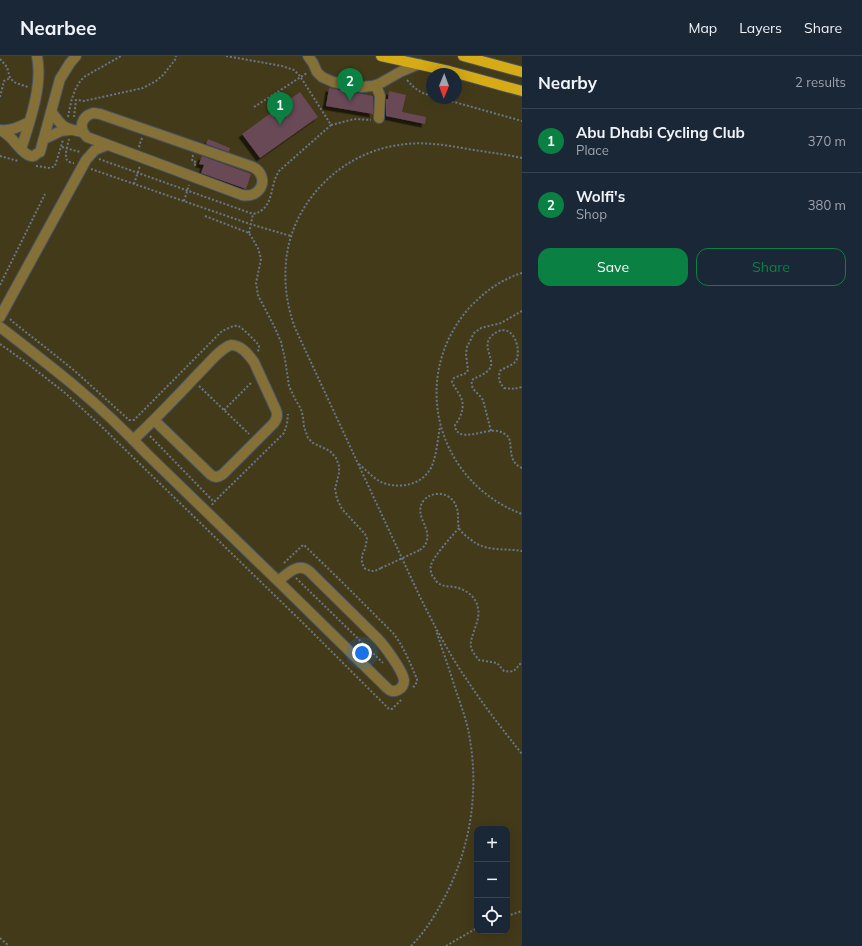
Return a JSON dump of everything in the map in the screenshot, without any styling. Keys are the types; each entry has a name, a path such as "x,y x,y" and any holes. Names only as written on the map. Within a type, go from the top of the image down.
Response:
{"main road":[{"path":"381,56 449,71 522,91"},
{"path":"463,56 522,72"}],"street":[{"path":"21,149 39,80 37,56"},
{"path":"0,130 27,154 35,156 40,152 60,79 76,56"},
{"path":"308,56 317,72 322,77 333,82 362,87 384,82 400,72 419,64"},
{"path":"376,85 380,96 379,118"},
{"path":"51,111 58,121 68,129 85,135 107,145 242,195 249,196 256,193 259,191 262,184 262,177 253,167 100,114 93,113 84,118 82,125 85,135 87,145 84,163"},
{"path":"0,130 18,128 29,122"},
{"path":"44,138 68,129"},
{"path":"0,317 84,163 95,150 107,145"},
{"path":"0,327 79,389 312,614 386,688 397,691 400,689 404,683 403,676 378,638 305,568 298,568 278,581"},
{"path":"133,440 224,348 231,344 239,346 254,362 278,415 276,421 219,477 213,477 209,474 154,420"}],"path":[{"path":"68,129 71,99 79,82 84,77 121,56"},
{"path":"84,100 143,88 156,81 175,60 176,56"},
{"path":"226,56 289,68"},
{"path":"0,60 7,67"},
{"path":"254,107 300,76 315,68"},
{"path":"400,72 412,86 421,93 426,94"},
{"path":"0,81 10,78"},
{"path":"0,97 4,80"},
{"path":"461,104 522,121"},
{"path":"331,125 354,119 378,121 379,118"},
{"path":"522,158 426,143 412,143 384,148 357,158 344,165 333,174 312,195 296,222 291,236 285,273 287,301 295,328 420,597 434,625 462,673 503,731 522,754"},
{"path":"84,163 250,224 291,236"},
{"path":"0,285 45,194"},
{"path":"253,214 249,233 258,248 261,259 256,283 258,295 281,342 285,359 288,386 301,409 304,427 308,438 313,443 330,451 336,458 339,473 335,489 337,499 342,509 365,534 367,539 362,555 364,568 375,571 420,550 426,544 427,535 419,510 424,500 431,495 440,493 449,496 456,506 459,528 474,542 484,547 499,550 522,551"},
{"path":"205,216 249,233"},
{"path":"522,273 506,279 484,294 457,323 445,347 438,372 436,398 440,424 449,449 463,471 492,498 522,514"},
{"path":"522,311 501,323 481,328 474,333 467,347 466,354 468,370 466,373 454,378 452,382 460,395 462,405 462,413 455,426 456,431 462,434 491,431 505,433 509,438 512,459 522,468"},
{"path":"491,431 483,400 471,385 472,380 490,369 492,360 488,350 489,340 498,331 509,331 515,336 520,349 516,361 500,371 500,383 504,388 511,389 522,386"},
{"path":"182,371 256,441 265,452"},
{"path":"224,410 253,381 260,377"},
{"path":"134,420 214,502"},
{"path":"358,464 381,481 392,485 418,482 429,472 440,424"},
{"path":"459,528 434,559 431,565 432,574 437,583 445,586 456,587 465,591 475,599 478,608 478,619 471,647 479,660 498,663 504,671 509,672 515,671 522,662"},
{"path":"283,564 388,667"},
{"path":"303,623 312,614"},
{"path":"411,946 428,926 447,895 466,843 472,806 472,751 464,715 434,625"},
{"path":"404,683 412,690"},
{"path":"510,915 522,911"},
{"path":"446,946 474,930"},
{"path":"0,938 9,946"}],"sand":[{"path":"0,56 522,56 522,946 0,946"}],"building":[{"path":"329,88 373,96 373,114 326,106"},
{"path":"389,91 406,95 402,112 426,117 425,124 386,116 386,99 388,99"},
{"path":"300,92 318,117 260,158 242,134"},
{"path":"208,139 230,148 229,152 206,144"},
{"path":"202,156 251,174 246,189 201,173 204,165 199,164"}],"place":[{"name":"Wolfi's","path":"350,101"},
{"name":"Abu Dhabi Cycling Club","path":"280,125"}]}
